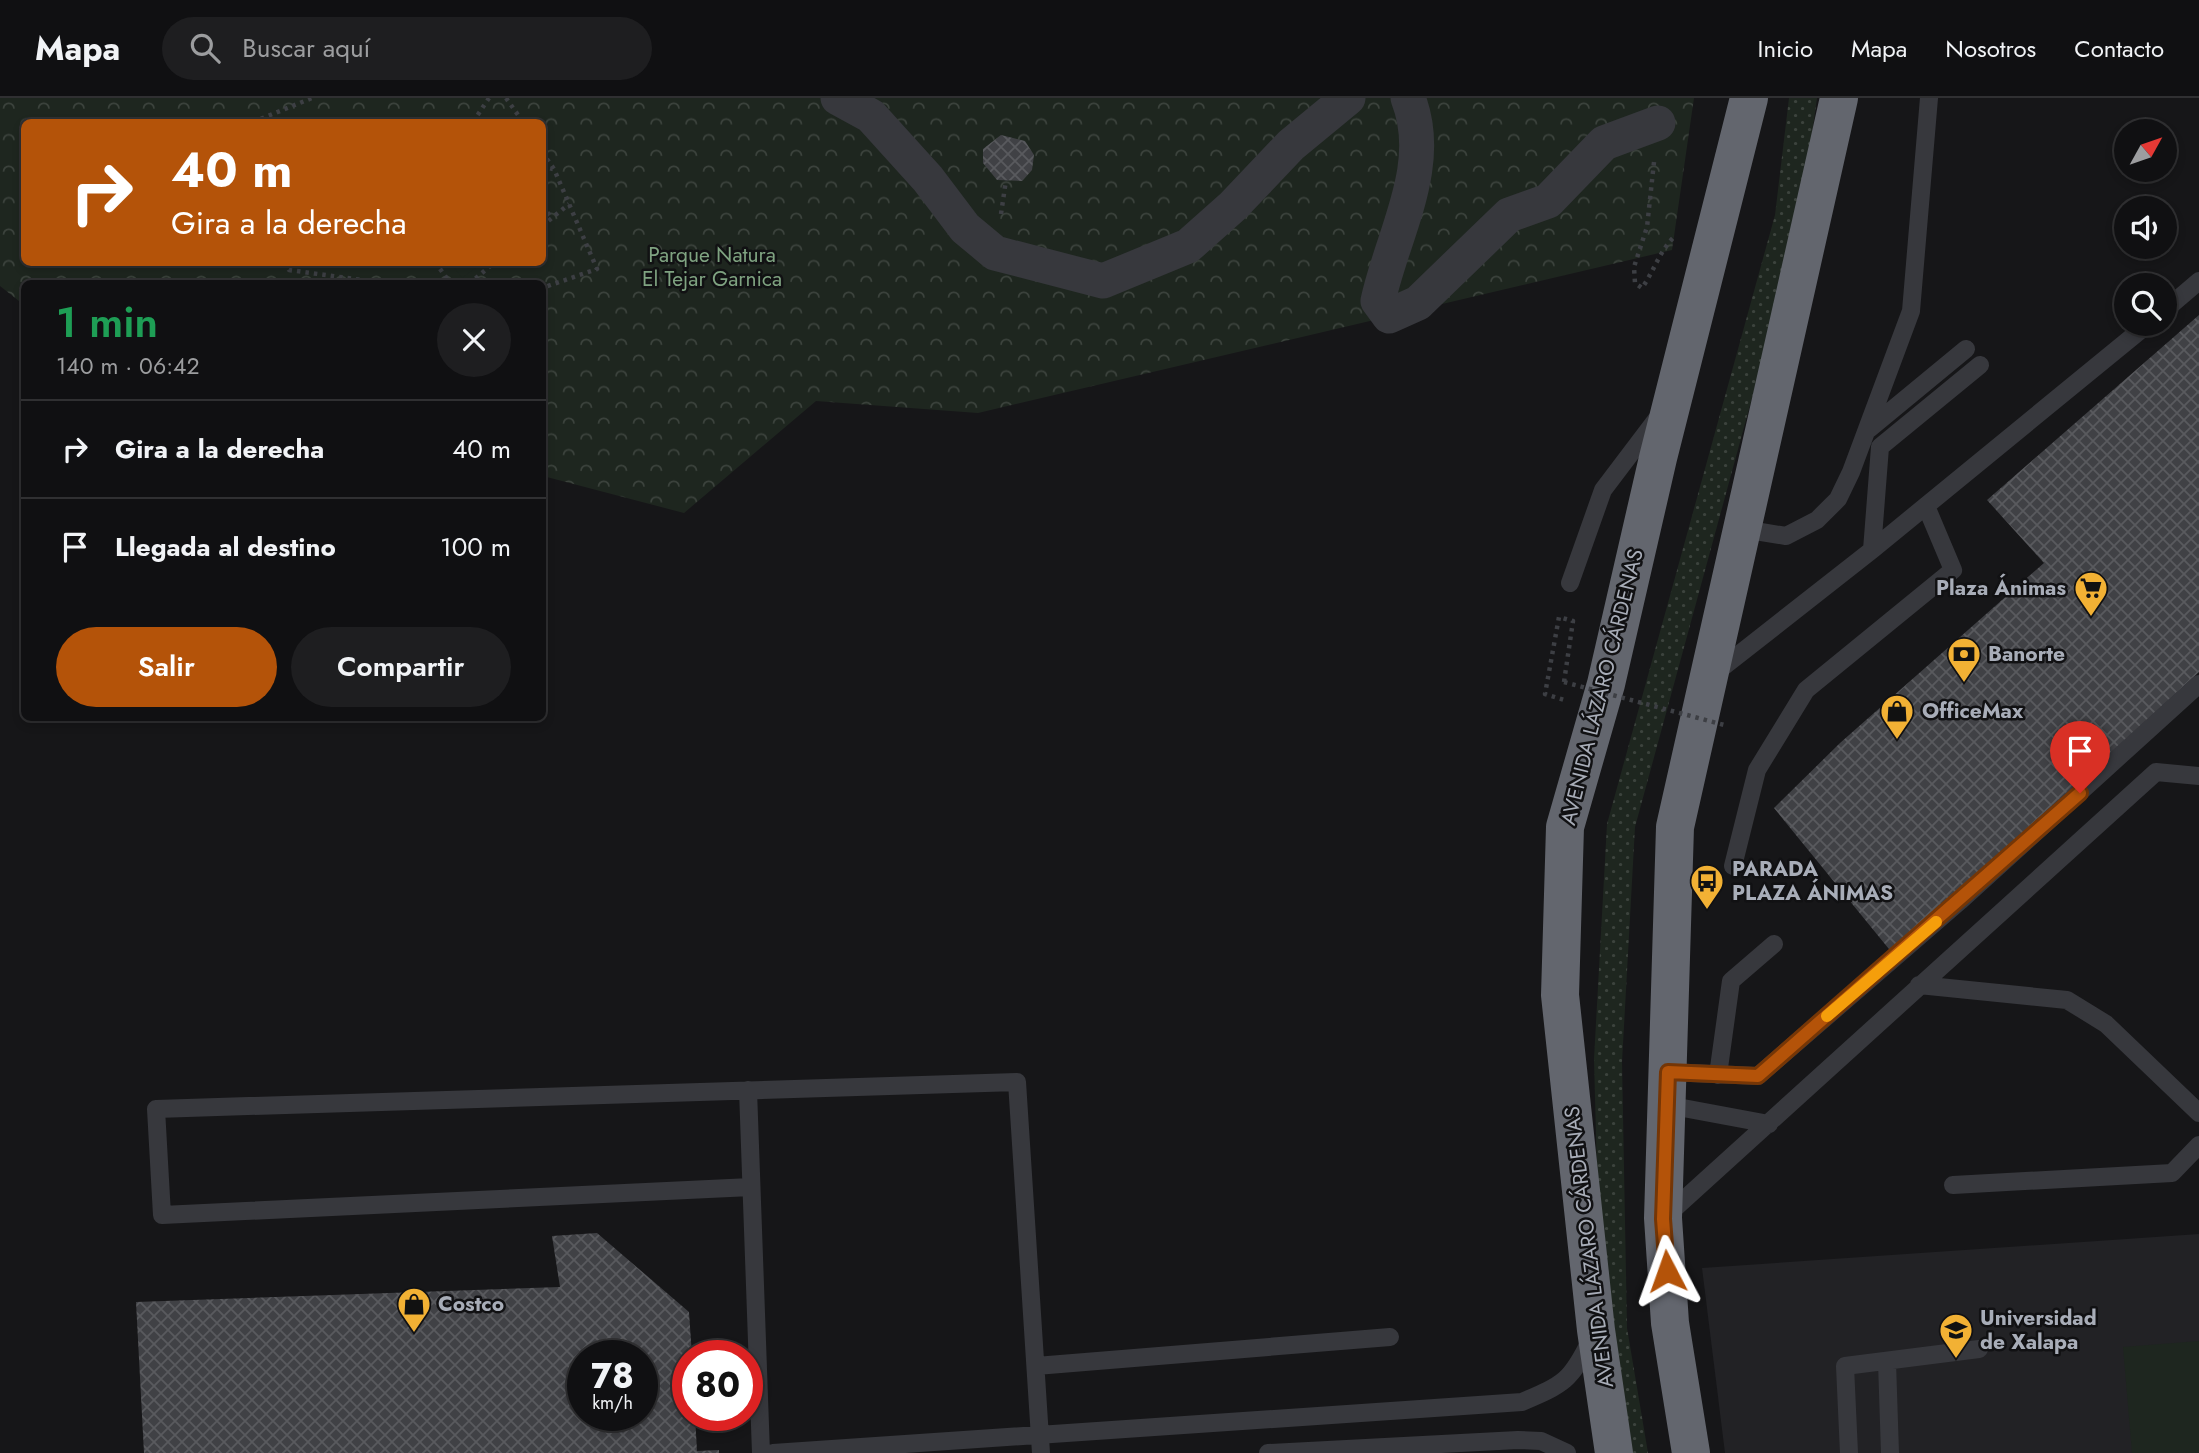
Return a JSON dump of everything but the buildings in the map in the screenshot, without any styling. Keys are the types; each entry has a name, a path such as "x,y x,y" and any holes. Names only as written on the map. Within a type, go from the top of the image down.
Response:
{"highway":[{"name":"AVENIDA LÁZARO CÁRDENAS","path":"1615,1453 1596,1330 1560,995 1565,827 1606,684 1673,398 1749,98"},
{"path":"1691,1453 1670,1323 1663,1219 1675,827 1839,98"}],"street":[{"path":"838,98 871,116 928,179 965,228 995,253 1103,281 1188,246 1233,206 1291,145 1348,98"},
{"path":"1408,98 1413,112 1416,160 1409,206 1386,264 1378,301 1389,316 1418,303 1509,215 1548,201 1604,143 1658,123"}],"lane":[{"path":"1743,529 1786,536 1817,520 1838,499 1868,430 1911,311 1929,98"},
{"path":"2177,300 2199,282"},
{"path":"1708,679 1872,550 2133,336"},
{"path":"1868,430 1966,349"},
{"path":"1872,550 1880,447 1980,365"},
{"path":"1570,583 1603,490 1673,398"},
{"path":"1733,866 1757,770 1806,690 1953,570 1926,506"},
{"path":"1667,1088 1718,1074 1758,1076 1960,901 2199,684"},
{"path":"1663,1219 2156,772 2199,776"},
{"path":"1718,1074 1731,981 1774,944"},
{"path":"1919,985 2067,1000 2106,1024 2199,1113"},
{"path":"751,1187 162,1215 156,1109 1017,1082 1041,1445"},
{"path":"1667,1088 1769,1124"},
{"path":"748,1090 761,1453"},
{"path":"1954,1185 2172,1173 2199,1145"},
{"path":"773,1453 1041,1445 1522,1402 1552,1389 1576,1371 1596,1330"},
{"path":"1036,1366 1390,1337"},
{"path":"1849,1453 1845,1366 1979,1349"},
{"path":"1887,1362 1890,1453"},
{"path":"1268,1453 1420,1449 1518,1440 1541,1441 1567,1453"}],"path":[{"path":"260,119 312,98"},
{"path":"475,119 489,98"},
{"path":"506,98 521,119"},
{"path":"546,158 554,169 597,269 546,287"},
{"path":"546,167 554,169"},
{"path":"546,223 569,204"},
{"path":"546,211 552,218"},
{"path":"1647,227 1634,267 1635,283 1642,288 1655,270 1666,245 1675,236 1682,243"},
{"path":"287,266 289,270 362,280"},
{"path":"474,280 490,266"},
{"path":"1545,694 1559,617 1573,621 1564,682 1728,726"}],"shaded area":[{"name":"Universidad de Xalapa","path":"2199,1234 2199,1453 1725,1453 1702,1268"}],"green space":[{"name":"Parque Natura El Tejar Garnica","path":"0,98 1694,98 1672,250 978,413 816,401 684,513 546,477 546,280 21,280 21,303 0,286"},
{"path":"1789,98 1817,98 1800,222 1635,827 1622,1062 1627,1328 1648,1453 1622,1453 1601,1326 1594,1059 1607,824 1775,215"},
{"path":"453,266 478,266 462,278"},
{"path":"2199,1341 2199,1453 2132,1453 2123,1347"}],"slow traffic":[{"path":"1827,1016 1936,922"}],"place":[{"name":"Plaza Ánimas","path":"2091,618"},
{"name":"Banorte","path":"1964,684"},
{"name":"OfficeMax","path":"1897,741"},
{"name":"PARADA PLAZA ÁNIMAS","path":"1707,911"},
{"name":"Costco","path":"414,1334"},
{"name":"Universidad de Xalapa","path":"1956,1360"}],"route":[{"path":"1667,1271 1663,1219 1668,1072 1758,1076 2080,793"}]}
